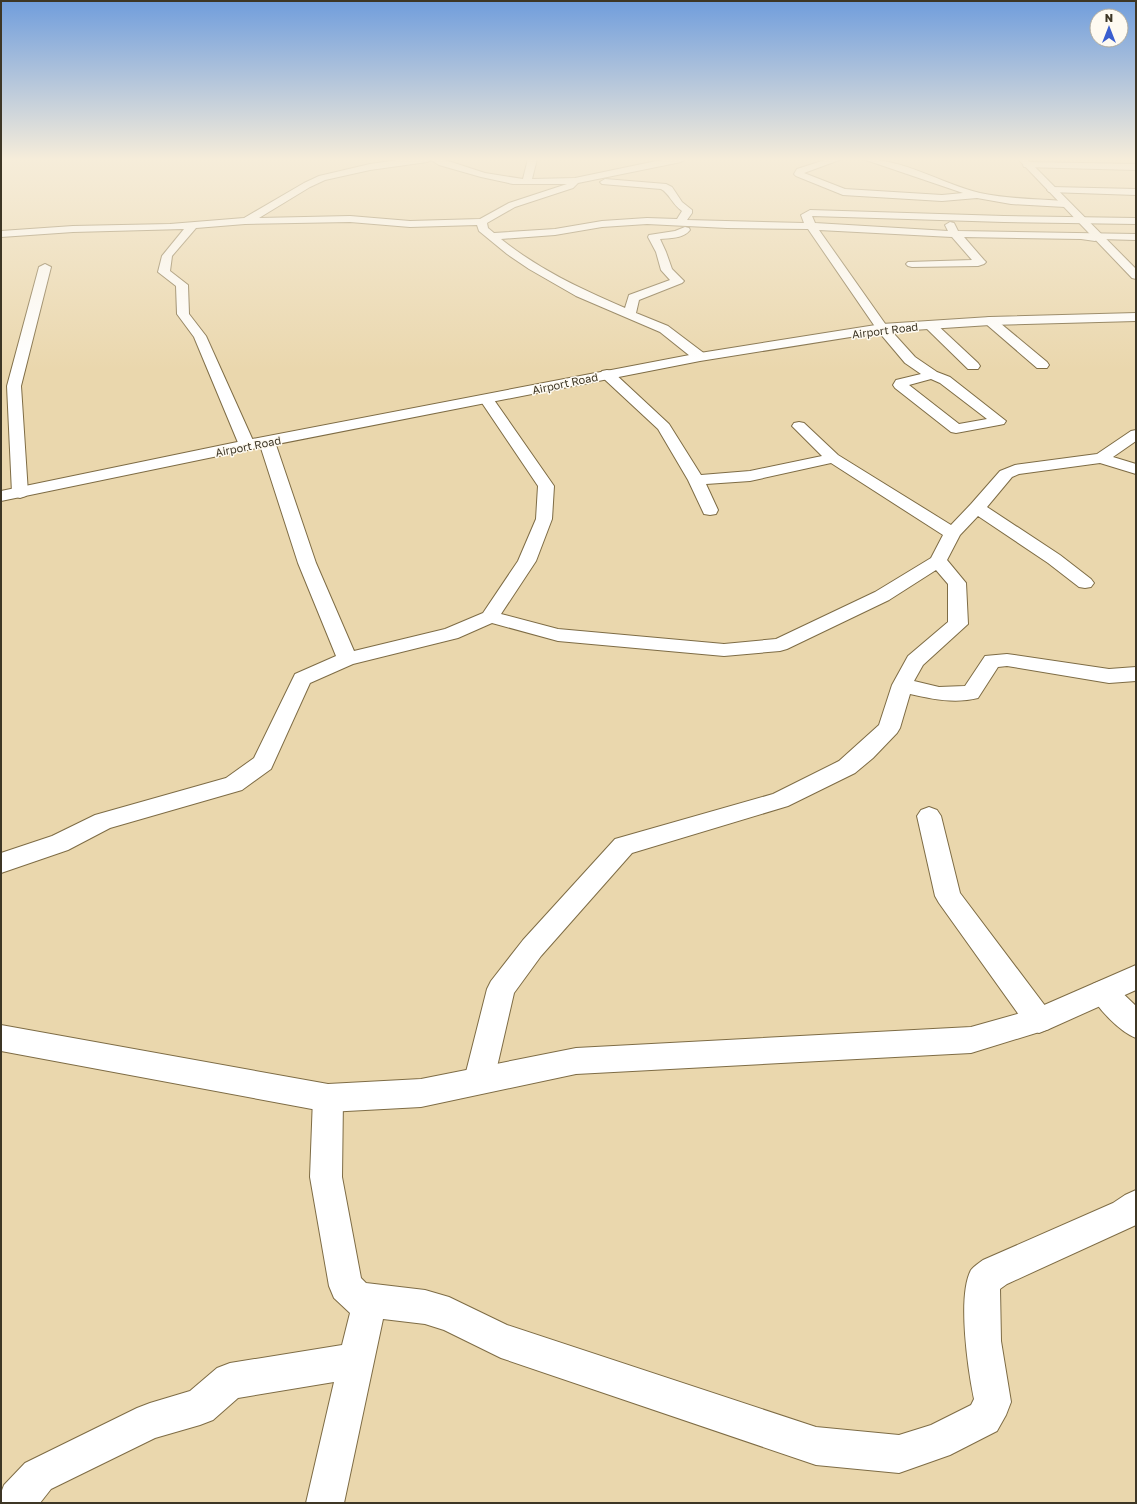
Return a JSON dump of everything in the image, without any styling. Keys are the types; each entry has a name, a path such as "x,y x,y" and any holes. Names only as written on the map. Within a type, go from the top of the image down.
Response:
{"street":[{"path":"1,234 70,229"},
{"path":"189,229 167,256 164,272 182,285 183,314 200,336 247,445"},
{"path":"483,229 533,267 580,293 664,329 700,357"},
{"path":"492,236 555,232 572,229"},
{"path":"630,314 633,298 678,281 667,270 661,252 653,237 678,234 686,229"},
{"path":"813,229 882,328 910,360 932,376 945,380 999,421 956,429 900,384 932,376"},
{"path":"857,229 955,234 1081,236 1090,238 1095,238 1094,236 1136,237"},
{"path":"912,264 978,264 980,262 952,229"},
{"path":"1092,229 1135,275"},
{"path":"20,493 14,386 45,267"},
{"name":"Airport Road","path":"1,496 247,445 487,400 607,374 700,357 882,328 990,321 1136,317"},
{"path":"990,321 1042,365"},
{"path":"930,325 973,366"},
{"path":"607,374 664,428 696,480 710,510"},
{"path":"1,863 60,843 103,822 234,784 263,763 302,679 347,659 451,634 490,617 527,561 544,519 546,486 487,400"},
{"path":"799,426 833,458 952,533"},
{"path":"1101,458 1136,434"},
{"path":"267,442 307,564 347,659"},
{"path":"696,480 750,476 833,458"},
{"path":"490,617 558,635 724,650 780,645 882,596 938,561 952,533 1006,474 1015,470 1101,458 1136,469"},
{"path":"976,508 1054,559 1085,583"},
{"path":"479,1080 501,989 532,948 624,846 780,800 847,767 865,752 889,728 902,685 915,661 958,624 958,583 938,561"},
{"path":"902,685 939,694 971,693 992,661 1008,660 1109,676 1136,674"},
{"path":"929,816 948,896 1039,1020"},
{"path":"1,1038 328,1098 421,1093 576,1060 971,1040 1039,1020 1136,977"},
{"path":"1103,992 1136,1025"},
{"path":"328,1098 326,1177 346,1286 358,1300 370,1300 425,1307 449,1314 501,1340 816,1446 899,1454 937,1442 984,1418 993,1402 986,1371 982,1300 984,1280 995,1272 1124,1214 1136,1206"},
{"path":"325,1503 370,1300"},
{"path":"17,1503 18,1499 38,1476 150,1421 200,1407 230,1381 356,1361"}]}
